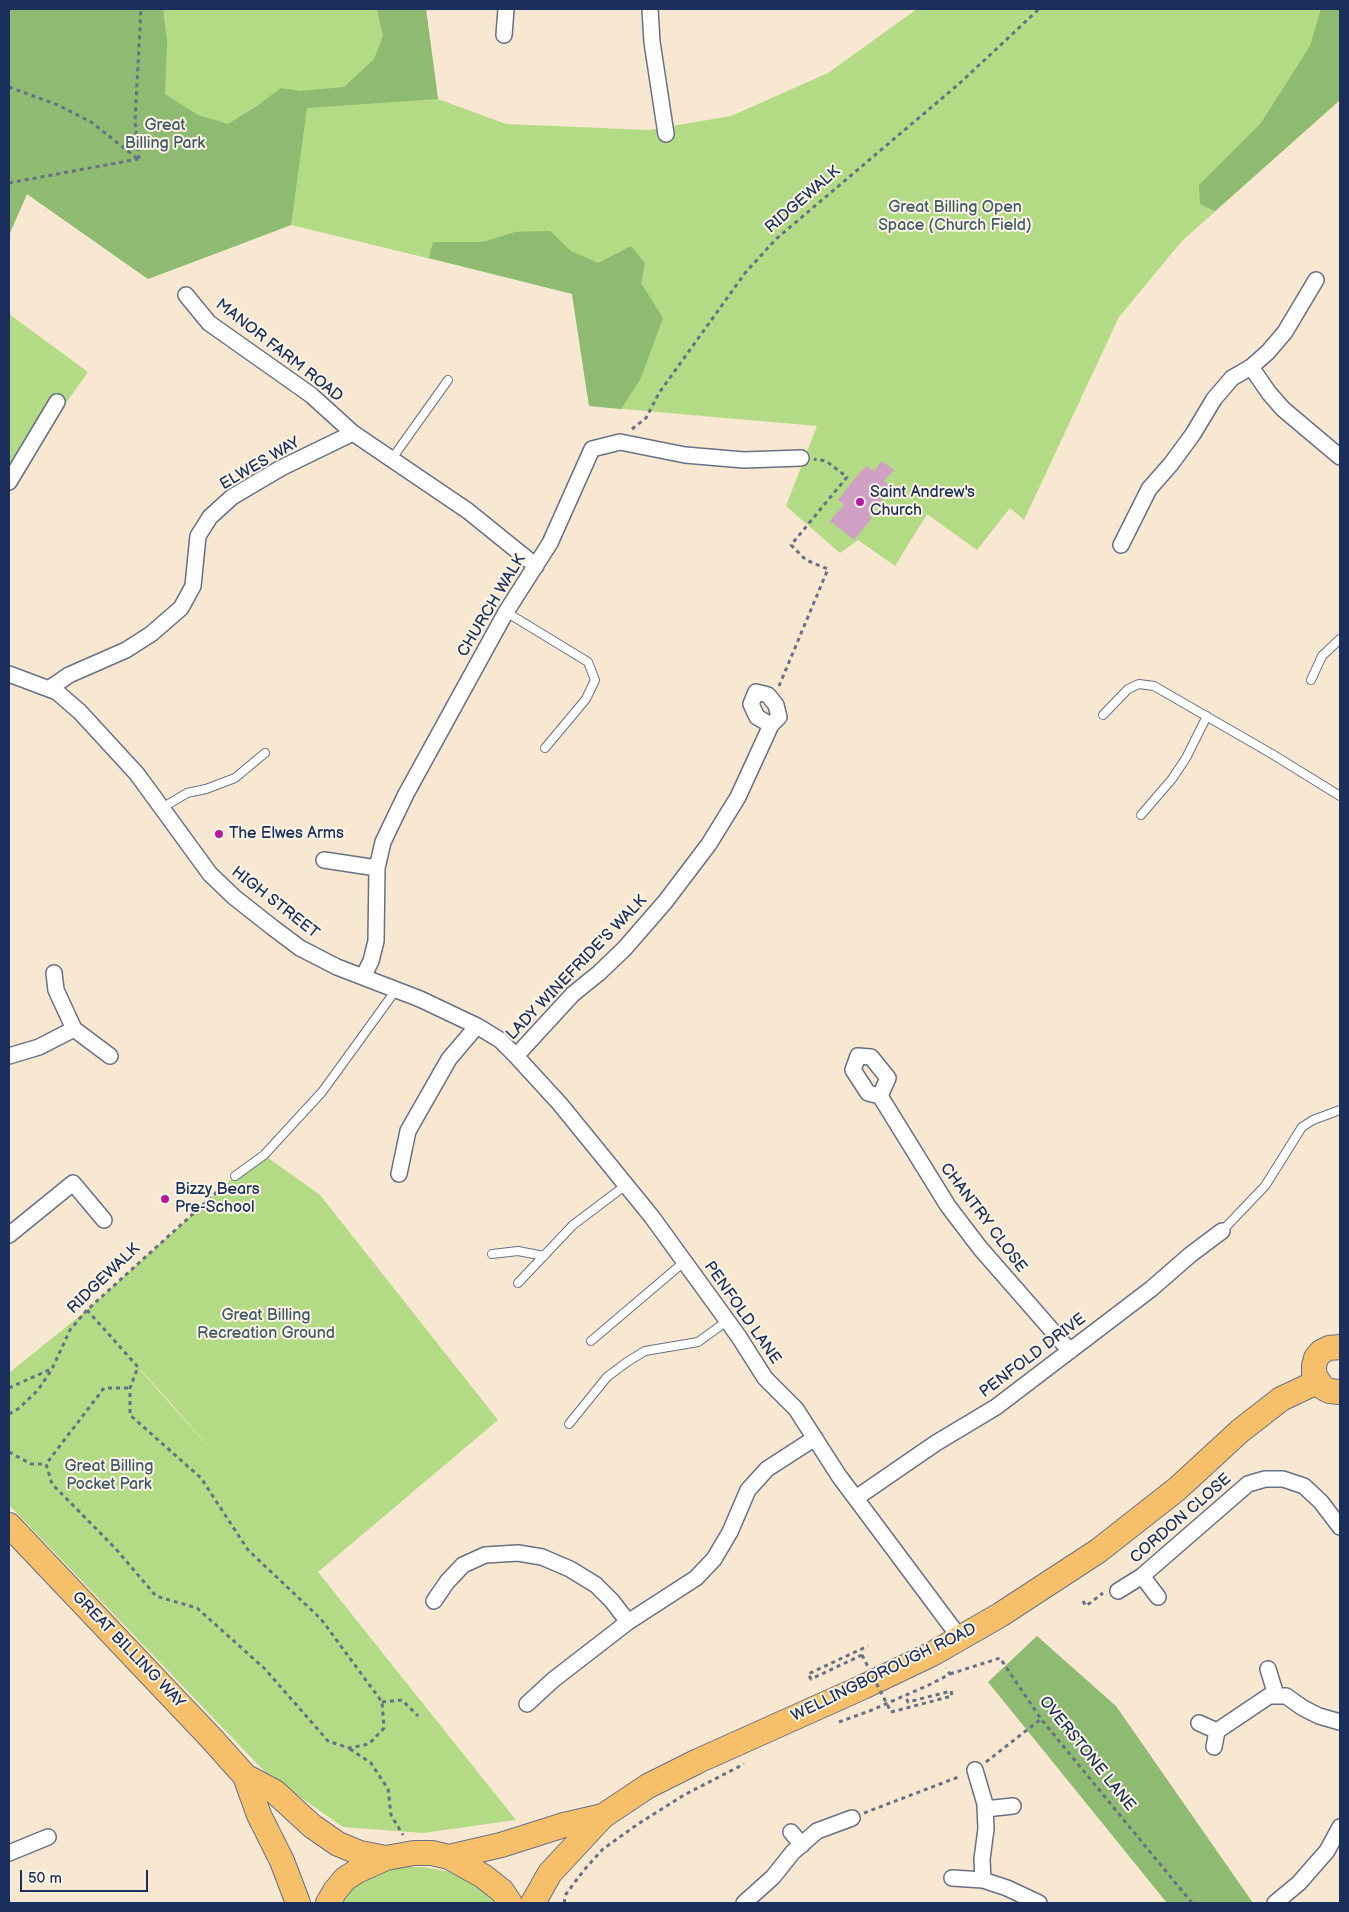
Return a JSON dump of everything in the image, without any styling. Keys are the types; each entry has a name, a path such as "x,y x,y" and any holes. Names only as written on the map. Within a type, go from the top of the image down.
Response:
{"main road":[{"path":"1340,1347 1329,1348 1321,1352 1316,1358 1314,1366 1317,1382 1329,1391 1340,1392"},
{"name":"WELLINGBOROUGH ROAD","path":"533,1903 550,1873 603,1816 648,1786 689,1765 932,1654 1000,1615 1074,1568 1170,1495 1240,1431 1282,1399 1317,1382"},
{"name":"GREAT BILLING WAY","path":"9,1525 245,1776 275,1792 312,1826 338,1844 360,1853 386,1858"},
{"name":"GREAT BILLING WAY","path":"245,1776 259,1815 282,1861 298,1903"},
{"name":"WELLINGBOROUGH ROAD","path":"449,1857 501,1846 564,1825 603,1816"},
{"path":"328,1903 345,1879 357,1871 386,1858 414,1853 432,1853 449,1857 483,1876 502,1891 510,1903"}],"street":[{"path":"504,36 506,9"},
{"path":"650,9 652,42 666,134"},
{"path":"1121,545 1149,489 1194,434 1214,399 1232,378 1251,367 1268,352 1285,332 1316,280"},
{"name":"MANOR FARM ROAD","path":"186,295 209,322 311,395 353,433"},
{"path":"1251,367 1283,409 1340,457"},
{"path":"9,482 57,402"},
{"path":"353,433 468,511 536,566"},
{"name":"ELWES WAY","path":"50,688 69,675 126,650 151,634 181,608 193,586 198,536 210,517 232,497 281,468 353,433"},
{"name":"CHURCH WALK","path":"363,978 371,961 376,941 377,868 384,842 406,794 506,612 550,543 592,449 620,442 685,455 744,460 801,458"},
{"name":"HIGH STREET","path":"9,674 50,688 80,712 137,774 210,874 234,897 300,948 337,967 396,990 476,1026"},
{"path":"771,725 756,717 751,704 756,692 768,695 773,701"},
{"name":"LADY WINEFRIDE'S WALK","path":"516,1056 573,994 625,948 665,902 709,844 738,796 771,725 779,717 773,701"},
{"path":"324,860 377,868"},
{"path":"54,973 56,990 74,1029 110,1056"},
{"path":"399,1174 408,1131 450,1059 476,1026"},
{"name":"PENFOLD LANE","path":"476,1026 500,1040 516,1056 560,1104 626,1185 727,1321 765,1378 796,1409 839,1476 960,1638"},
{"path":"9,1056 40,1047 74,1029"},
{"name":"CHANTRY CLOSE","path":"880,1096 948,1206 980,1248 1070,1351"},
{"path":"9,1236 73,1183 104,1220"},
{"name":"PENFOLD DRIVE","path":"856,1498 936,1443 996,1407 1222,1231"},
{"path":"527,1704 553,1680 628,1622 696,1578 714,1559 730,1532 748,1490 768,1469 815,1438"},
{"name":"CORDON CLOSE","path":"1118,1591 1142,1576 1248,1484 1265,1479 1283,1479 1304,1486 1321,1502 1340,1527"},
{"path":"434,1601 447,1582 464,1565 485,1555 518,1552 542,1557 596,1585 612,1601 628,1622"},
{"path":"1142,1576 1158,1597"},
{"path":"1268,1669 1276,1695"},
{"path":"1214,1747 1217,1731 1269,1696 1286,1696 1319,1716 1340,1722"},
{"path":"1199,1723 1217,1731"},
{"path":"975,1770 985,1809 986,1829 982,1859 983,1880"},
{"path":"985,1809 1013,1806"},
{"path":"751,1901 793,1852 817,1831 852,1818"},
{"path":"1274,1903 1299,1883 1322,1858 1340,1831"},
{"path":"791,1832 802,1844"},
{"path":"9,1853 48,1837"},
{"path":"952,1878 983,1880 1007,1888 1039,1903"}],"lane":[{"path":"391,460 448,380"},
{"path":"506,612 588,662 595,680 586,699 545,748"},
{"path":"1311,680 1322,656 1340,639"},
{"path":"1103,714 1128,689 1139,684 1154,686 1340,796"},
{"path":"1141,815 1172,779 1186,758 1207,716"},
{"path":"162,808 187,793 206,790 235,778 265,753"},
{"path":"235,1176 264,1155 322,1092 396,990"},
{"path":"1222,1231 1265,1186 1302,1127 1313,1120 1340,1110"},
{"path":"518,1283 573,1225 626,1185"},
{"path":"492,1254 518,1251 544,1256"},
{"path":"591,1341 684,1262"},
{"path":"569,1424 607,1377 627,1362 645,1351 698,1342 727,1321"}],"path":[{"path":"139,159 135,120 141,9"},
{"name":"RIDGEWALK","path":"620,442 646,418 658,393 745,273 776,239 960,83 1039,9"},
{"path":"9,87 58,105 91,122 139,159"},
{"path":"9,182 139,159"},
{"path":"773,701 828,569 806,560 791,545 847,477 826,462 801,458"},
{"name":"RIDGEWALK","path":"9,1414 18,1409 38,1390 52,1369 70,1330 87,1310 235,1176"},
{"path":"87,1310 138,1367 130,1388 130,1415 201,1478 248,1550 320,1619 382,1702 384,1728 369,1744 349,1748"},
{"path":"9,1388 52,1369"},
{"path":"46,1464 104,1388 130,1388"},
{"path":"9,1452 31,1464 46,1464"},
{"path":"46,1464 52,1484 115,1548 156,1596 197,1608 265,1668 328,1741 349,1748 370,1762 388,1789 391,1815"},
{"path":"1083,1601 1086,1606 1111,1588 1115,1593 1118,1591"},
{"path":"830,1725 872,1710 950,1674 946,1668 960,1638"},
{"path":"868,1646 808,1674 811,1678 862,1656 891,1712 952,1696 951,1691 908,1702 905,1695"},
{"name":"OVERSTONE LANE","path":"950,1674 1000,1658 1041,1719 1192,1903"},
{"path":"382,1702 402,1700 418,1716"},
{"path":"852,1818 975,1770 1041,1719"},
{"path":"564,1903 566,1894 584,1870 604,1849 638,1824 684,1795 744,1764"}],"green space":[{"name":"Great Billing Open Space (Church Field)","path":"10,9 426,9 438,99 506,124 649,130 731,116 828,73 917,9 1340,9 1340,100 1181,242 1119,317 1024,520 1010,508 977,550 927,514 895,566 858,540 840,553 786,506 817,426 589,406 572,293 291,225 148,279 27,194 9,235"},
{"name":"Great Billing Park","path":"11,9 163,9 167,41 165,94 198,115 228,124 281,88 300,91 344,87 374,59 383,36 377,9 426,9 438,99 307,108 291,225 148,279 27,194 9,235 9,12"},
{"path":"1321,9 1340,9 1340,100 1215,211 1200,204 1199,185 1261,123 1310,46"},
{"path":"550,231 571,251 598,263 631,246 645,263 641,283 663,318 640,380 621,409 589,406 572,294 429,258 433,242 483,242 515,232"},
{"path":"9,314 88,372 16,473 9,466"},
{"path":"264,1155 320,1195 498,1420 318,1572 516,1820 423,1833 343,1827 267,1774 9,1505 9,1373 87,1310 235,1176","holes":["141,1370 168,1400 220,1460"]},
{"path":"1037,1636 1116,1706 1253,1903 1167,1903 988,1682"},
{"path":"422,1867 452,1872 483,1890 495,1903 339,1903 353,1886 364,1880 385,1870"}],"building":[{"name":"Saint Andrew's Church","path":"882,461 894,470 884,481 892,487 869,516 872,518 854,540 830,521 844,505 838,500 860,472 867,466 874,471"}],"place":[{"name":"Saint Andrew's Church","path":"860,502"},
{"name":"The Elwes Arms","path":"219,834"},
{"name":"Bizzy Bears Pre-School","path":"165,1199"}],"park label":[{"name":"Great Billing Recreation Ground","path":"266,1325"},
{"name":"Great Billing Pocket Park","path":"109,1476"}]}
